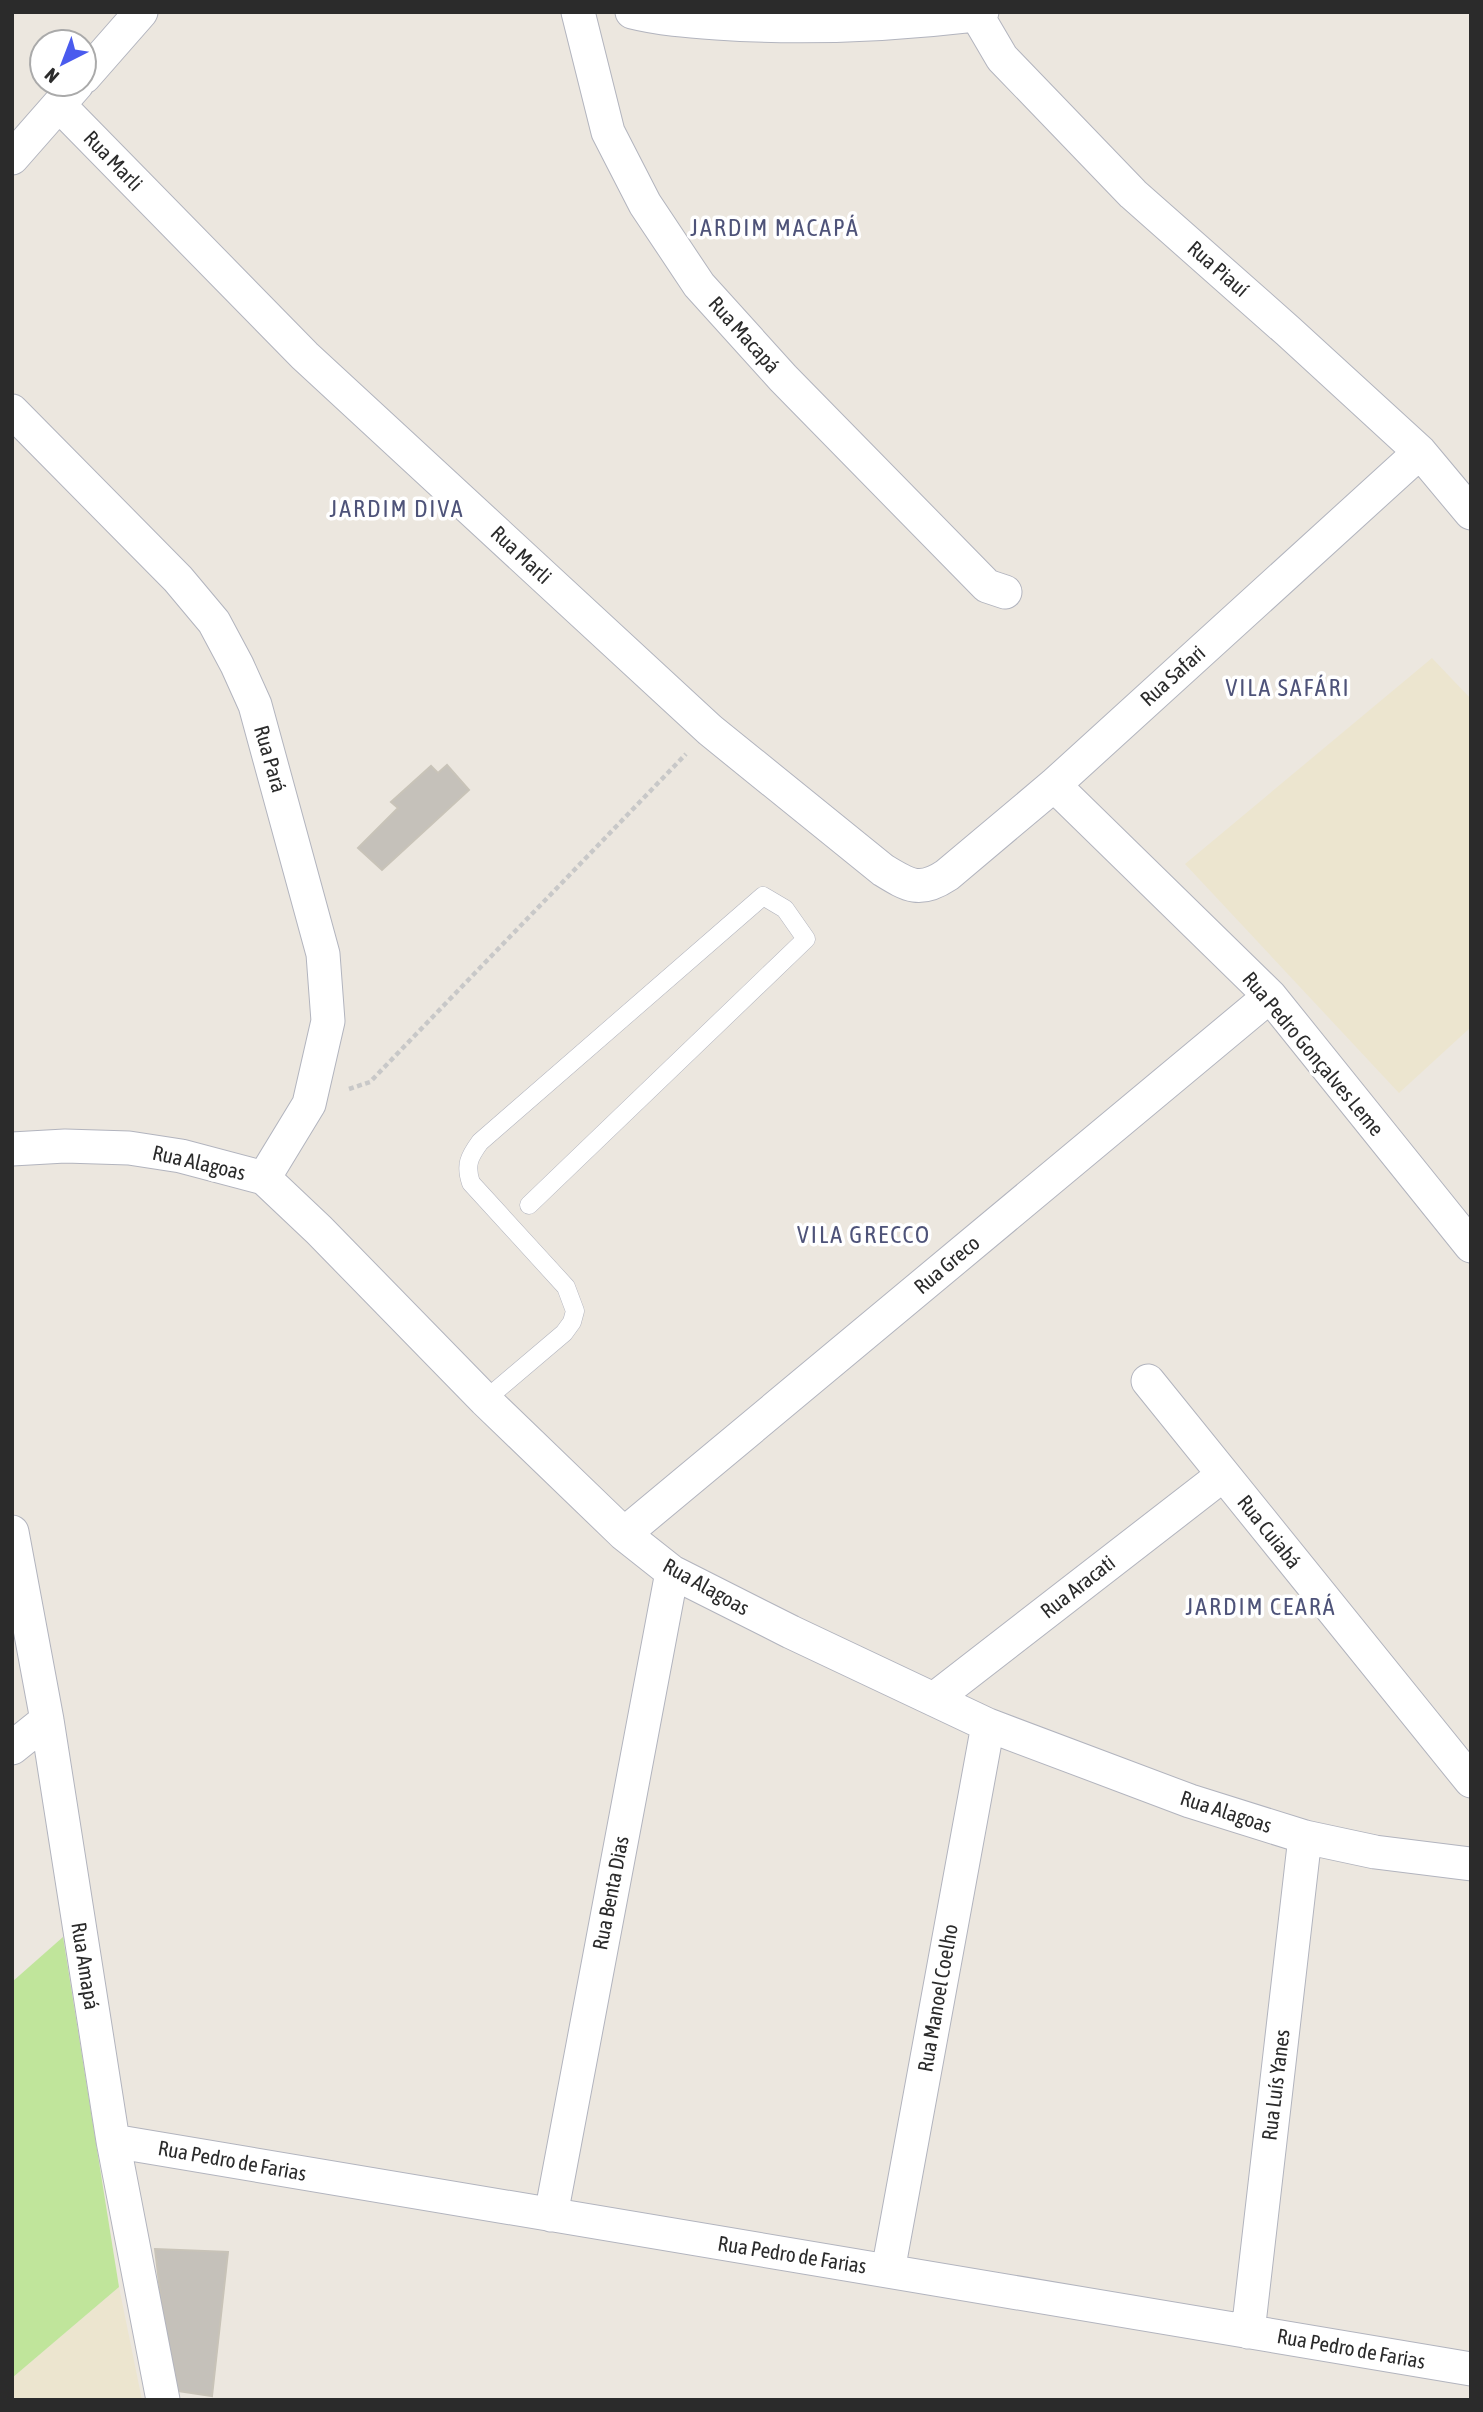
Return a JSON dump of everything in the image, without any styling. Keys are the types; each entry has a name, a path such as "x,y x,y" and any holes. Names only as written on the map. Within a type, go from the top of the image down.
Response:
{"street":[{"path":"98,60 141,12"},
{"name":"Rua Macapá","path":"578,12 608,131 645,204 699,285 783,378 987,586 1005,592"},
{"path":"632,12 656,18 753,26 919,22 977,13"},
{"name":"Rua Piauí","path":"977,13 1002,58 1133,194 1420,452 1471,513"},
{"path":"12,158 64,98"},
{"name":"Rua Marli","path":"72,98 305,356 710,730 883,870 902,882 917,887"},
{"name":"Rua Pará","path":"12,411 178,579 214,622 255,705 323,954 328,1020 309,1104 264,1178"},
{"name":"Rua Safari","path":"917,887 933,884 947,875 1054,785 1420,452"},
{"name":"Rua Pedro Gonçalves Leme","path":"1054,785 1270,996 1471,1246"},
{"name":"Rua Greco","path":"624,1534 1270,996"},
{"name":"Rua Alagoas","path":"12,1149 65,1146 129,1148 181,1156 264,1178 319,1230 485,1400 624,1534 671,1572 791,1632 988,1725 1191,1801 1305,1838 1375,1852 1471,1864"},
{"name":"Rua Cuiabá","path":"1147,1381 1471,1781"},
{"name":"Rua Aracati","path":"933,1699 1223,1475"},
{"name":"Rua Amapá","path":"12,1532 47,1720 113,2141 163,2400"},
{"name":"Rua Benta Dias","path":"551,2215 671,1572"},
{"path":"12,1748 47,1720"},
{"name":"Rua Manoel Coelho","path":"888,2271 988,1725"},
{"name":"Rua Luís Yanes","path":"1248,2332 1305,1838"},
{"name":"Rua Pedro de Farias","path":"113,2141 1471,2369"}],"lane":[{"path":"485,1400 564,1333 572,1322 575,1311 566,1287 471,1183 466,1169 470,1155 480,1142 763,897 785,909 806,939 529,1205"}],"path":[{"path":"309,1104 369,1082 710,730"}],"shaded area":[{"path":"1432,658 1471,699 1471,1027 1399,1093 1185,864"},
{"path":"119,2287 142,2400 12,2400 12,2378"}],"green space":[{"path":"63,1937 119,2287 12,2378 12,1982"}],"building":[{"path":"447,765 469,790 382,870 358,848 398,808 391,802 431,766 438,773"},
{"path":"155,2249 228,2252 212,2396 172,2390"}],"district":[{"name":"JARDIM MACAPÁ","path":"775,228"},
{"name":"JARDIM DIVA","path":"397,509"},
{"name":"VILA SAFÁRI","path":"1288,688"},
{"name":"VILA GRECCO","path":"864,1235"},
{"name":"JARDIM CEARÁ","path":"1261,1607"}]}
